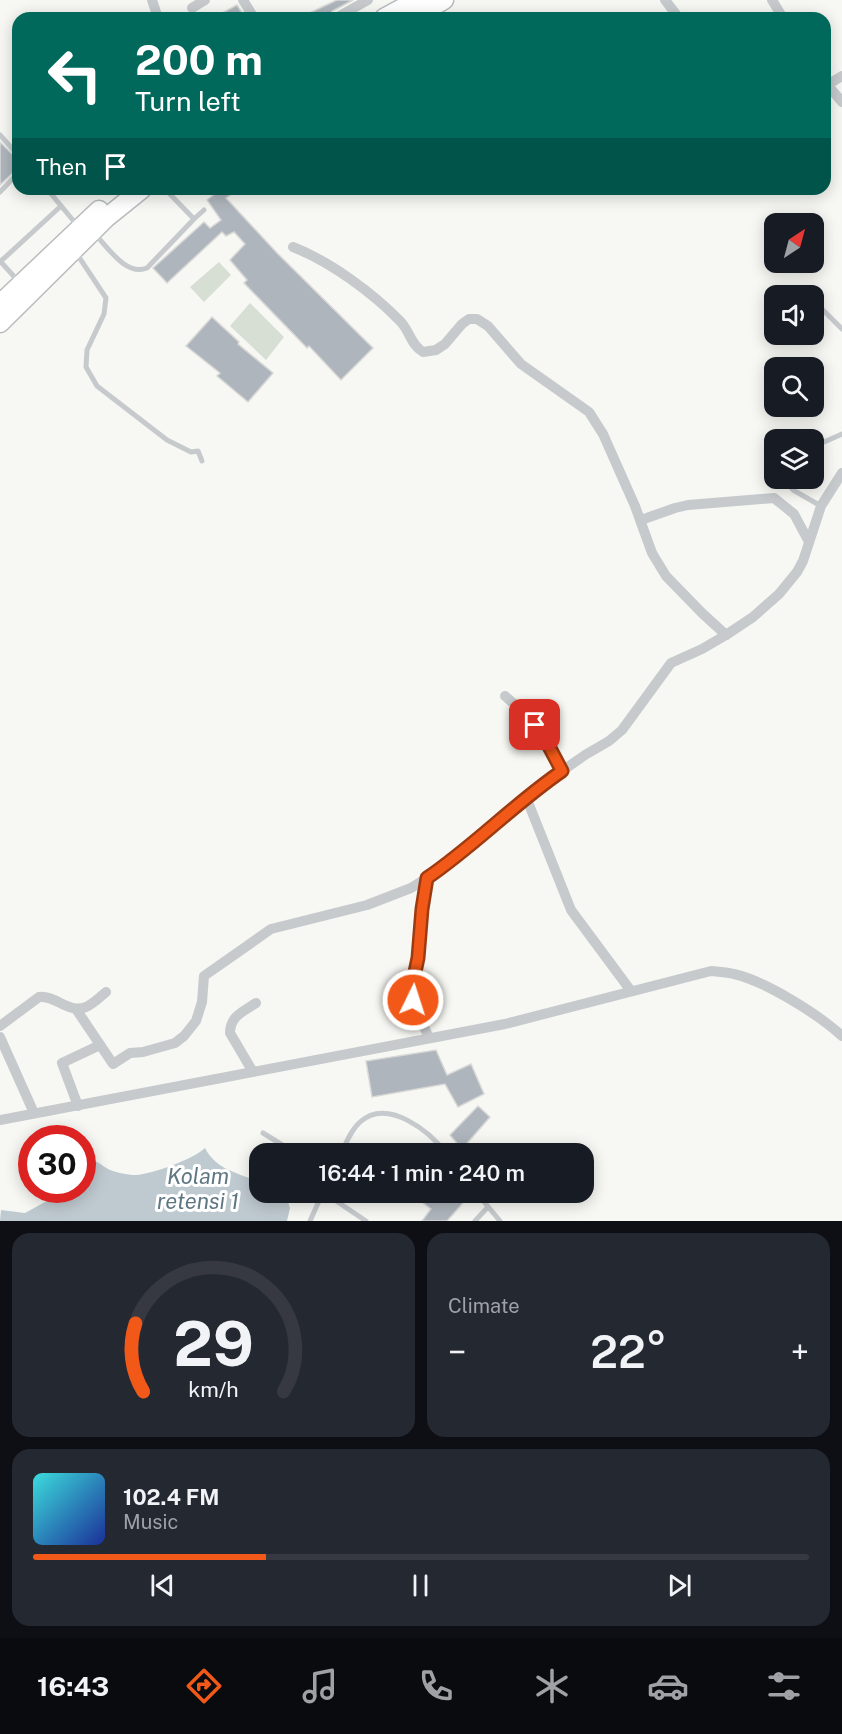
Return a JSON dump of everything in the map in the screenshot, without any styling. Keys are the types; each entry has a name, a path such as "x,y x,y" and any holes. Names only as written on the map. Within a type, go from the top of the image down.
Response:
{"highway":[{"path":"399,12 417,0"},
{"path":"402,12 444,0"},
{"path":"0,324 25,289 118,195"},
{"path":"0,304 25,289 74,250 91,225 134,195"}],"street":[{"path":"192,8 205,0"},
{"path":"347,12 368,0"},
{"path":"665,0 674,12"},
{"path":"831,89 842,102"},
{"path":"293,247 323,261 374,298 403,324 416,348 423,352 436,350 446,344 462,324 469,319 477,319 483,322 521,364 589,412 603,434 641,520 652,553 666,576 726,635"},
{"path":"76,1009 113,1064 130,1053 143,1052 175,1043 190,1030 196,1021 202,1002 202,981 207,973 271,929 367,905 411,888 443,867 526,797 622,730 671,663 726,635 753,617 779,594 797,572 821,506 842,473"},
{"path":"641,520 675,508 774,498 794,514 809,542"},
{"path":"505,696 527,715 543,735 562,771"},
{"path":"526,797 571,910 632,991"},
{"path":"427,878 418,958 411,991 429,1038"},
{"path":"0,1120 505,1024 711,971 735,974 765,986 808,1011 842,1036"},
{"path":"0,1026 42,996 73,1010 87,1007 106,992"},
{"path":"253,1072 230,1033 230,1026 234,1018 256,1003"},
{"path":"0,1037 34,1113"},
{"path":"78,1106 62,1063 100,1045"}],"lane":[{"path":"0,135 12,148"},
{"path":"0,192 12,179"},
{"path":"52,195 61,206 91,225 127,267 139,270 147,268 204,210"},
{"path":"171,195 194,219"},
{"path":"25,289 0,261 61,206"},
{"path":"74,250 106,298 104,315 87,350 86,367 97,386 167,440 191,452 198,451 202,461"},
{"path":"824,311 842,329"},
{"path":"824,442 842,434"},
{"path":"792,489 821,506"},
{"path":"346,1143 361,1120 374,1114 390,1114 408,1120 436,1143"},
{"path":"263,1133 279,1143"},
{"path":"310,1221 323,1192 366,1221"},
{"path":"484,1203 500,1221"},
{"path":"475,1221 487,1208"}],"shaded area":[{"path":"219,262 231,275 204,302 190,287"},
{"path":"250,303 284,337 266,360 230,326"}],"water":[{"name":"Kolam retensi 1","path":"205,1148 222,1166 249,1178 249,1203 288,1203 290,1208 287,1221 0,1221 1,1210 25,1213 43,1203 96,1203 96,1161 109,1170 136,1175 172,1165"}],"building":[{"path":"337,0 353,0 332,12 312,12"},
{"path":"237,5 241,12 224,12"},
{"path":"0,142 12,154 12,174 0,185"},
{"path":"213,195 230,195 226,198 277,253 373,348 341,380 244,283 247,280 230,260 245,244 234,232 226,236 222,232 167,283 153,268 204,222 210,228 221,220 207,200"},
{"path":"212,317 239,342 238,344 273,373 248,402 217,376 220,373 186,346"},
{"path":"436,1050 447,1075 471,1064 484,1094 458,1107 445,1084 372,1097 366,1061"},
{"path":"478,1106 490,1117 467,1143 457,1143 450,1135"},
{"path":"423,1203 463,1203 447,1221 422,1221 431,1209"}],"route":[{"path":"413,1000 411,991 418,958 427,878 526,797 562,771 543,735 535,725"}]}
